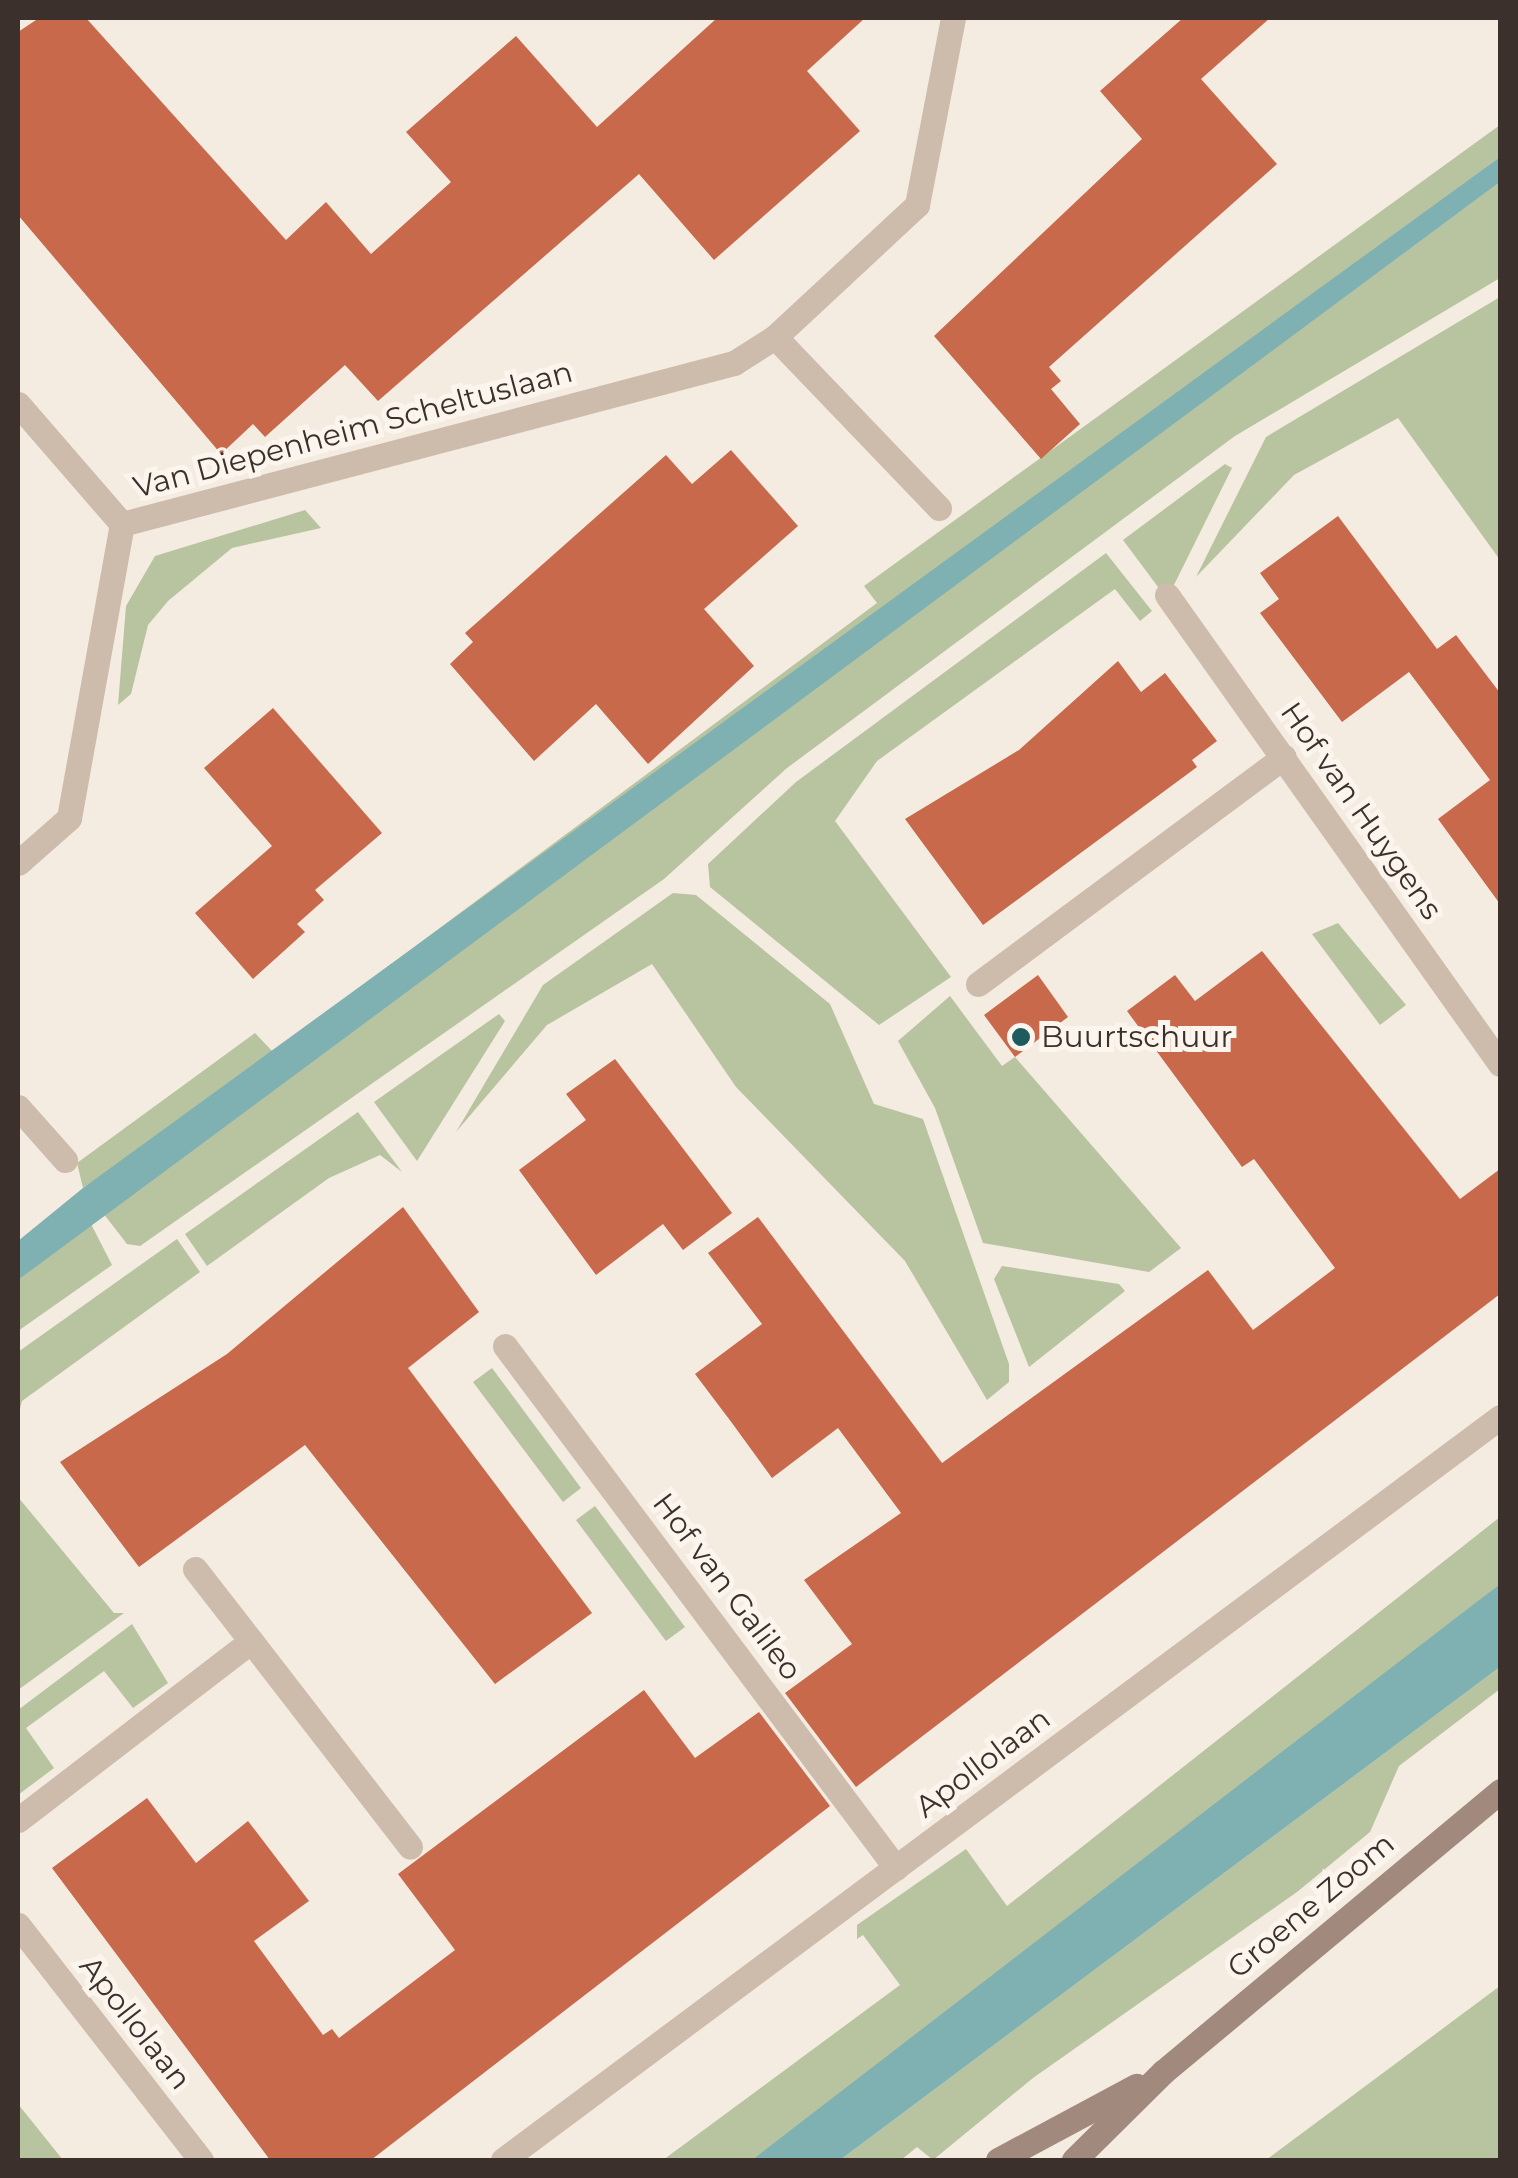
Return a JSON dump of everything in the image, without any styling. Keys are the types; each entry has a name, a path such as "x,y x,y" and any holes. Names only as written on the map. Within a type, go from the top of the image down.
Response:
{"main road":[{"name":"Groene Zoom","path":"1074,2160 1163,2072 1500,1791"},
{"name":"Groene Zoom","path":"998,2160 1163,2072"}],"street":[{"name":"Van Diepenheim Scheltuslaan","path":"18,863 69,818 122,524 734,363 775,338 917,205 953,18"},
{"path":"775,338 938,508"},
{"path":"18,404 122,524"},
{"name":"Hof van Huygens","path":"1166,596 1500,1064"},
{"path":"978,984 1284,757"},
{"path":"18,1108 64,1160"},
{"name":"Hof van Galileo","path":"504,1346 896,1868"},
{"name":"Apollolaan","path":"503,2160 1500,1417"},
{"path":"196,1570 410,1847"},
{"path":"18,1820 251,1641"},
{"name":"Apollolaan","path":"18,1926 202,2160"}],"green space":[{"path":"1500,125 1500,157 275,1055 83,1188 77,1163 255,1033 273,1052 877,603 864,586"},
{"path":"1500,182 1500,278 1235,436 787,768 664,879 140,1246 127,1244 103,1213"},
{"path":"1500,297 1500,560 1398,418 1294,475 1196,577 1266,437"},
{"path":"1225,464 1232,468 1167,599 1123,540"},
{"path":"305,510 321,528 232,548 168,601 148,625 131,694 118,705 126,606 155,556"},
{"path":"1106,553 1152,611 1140,621 1115,589 877,761 835,821 951,977 879,1025 710,887 708,864 796,782"},
{"path":"673,893 696,895 830,1004 874,1104 923,1119 1009,1364 1009,1382 987,1400 905,1261 736,1087 652,964 547,1025 456,1132 543,985"},
{"path":"1338,923 1406,1005 1380,1025 1312,934"},
{"path":"950,996 1002,1066 1015,1057 1181,1248 1149,1272 983,1243 935,1108 898,1041"},
{"path":"499,1014 505,1021 417,1161 374,1102"},
{"path":"358,1112 402,1172 380,1155 329,1178 207,1266 185,1234"},
{"path":"90,1222 112,1265 18,1331 18,1280"},
{"path":"177,1239 200,1272 22,1401 18,1416 18,1352"},
{"path":"1002,1266 1119,1284 1125,1291 1029,1367 994,1279"},
{"path":"492,1368 581,1488 563,1502 473,1382"},
{"path":"18,1497 114,1613 124,1613 18,1690"},
{"path":"595,1506 685,1627 666,1641 576,1520"},
{"path":"1500,1517 1500,1584 1030,1955 752,2160 663,2160 900,1985 863,1935 857,1939 857,1925 966,1849 1007,1906"},
{"path":"132,1624 168,1683 133,1708 104,1671 26,1728 54,1768 18,1795 18,1710"},
{"path":"1500,1667 1500,1689 1399,1766 1370,1832 1297,1892 1033,2078 933,2160 917,2147 901,2160 840,2160"},
{"path":"1500,1986 1500,2160 1266,2160"},
{"path":"18,2104 63,2160 18,2160"}],"water":[{"path":"1500,157 1500,182 18,1280 18,1241 83,1188"},
{"path":"1500,1584 1500,1667 840,2160 752,2160"}],"building":[{"path":"39,18 86,18 286,240 326,202 371,254 451,182 406,132 516,36 597,127 717,18 865,18 807,71 860,131 714,260 639,174 378,401 345,365 265,437 253,424 221,454 18,215 18,32"},
{"path":"1183,18 1270,18 1201,79 1277,164 1049,367 1061,381 1051,389 1080,424 1041,459 934,336 1142,139 1100,91"},
{"path":"731,450 798,526 704,609 754,666 648,764 596,704 534,761 450,664 473,642 465,633 666,455 692,484"},
{"path":"1338,516 1437,649 1456,635 1500,693 1500,904 1438,819 1490,780 1409,672 1342,722 1260,613 1279,599 1260,573"},
{"path":"1118,661 1141,692 1165,673 1217,741 1192,760 1197,767 983,925 905,819 1019,750"},
{"path":"273,708 382,833 315,890 324,900 297,924 305,932 253,979 195,913 272,846 204,768"},
{"path":"1262,951 1460,1199 1500,1169 1500,1294 856,1787 785,1693 852,1644 804,1580 901,1513 838,1428 772,1478 695,1374 762,1324 708,1253 758,1217 942,1463 1208,1270 1253,1330 1335,1268 1254,1159 1242,1167 1127,1011 1175,975 1195,1001"},
{"name":"Buurtschuur","path":"1038,975 1068,1017 1015,1057 984,1015"},
{"path":"615,1059 732,1213 683,1250 663,1224 596,1275 519,1170 586,1120 566,1094"},
{"path":"403,1207 479,1312 408,1368 592,1613 495,1684 305,1445 139,1567 60,1462 227,1354"},
{"path":"644,1690 695,1758 759,1712 830,1806 371,2160 270,2160 52,1868 147,1798 196,1863 248,1821 309,1901 254,1941 323,2035 332,2029 339,2038 455,1950 398,1874"}],"place":[{"name":"Buurtschuur","path":"1021,1037"}]}
